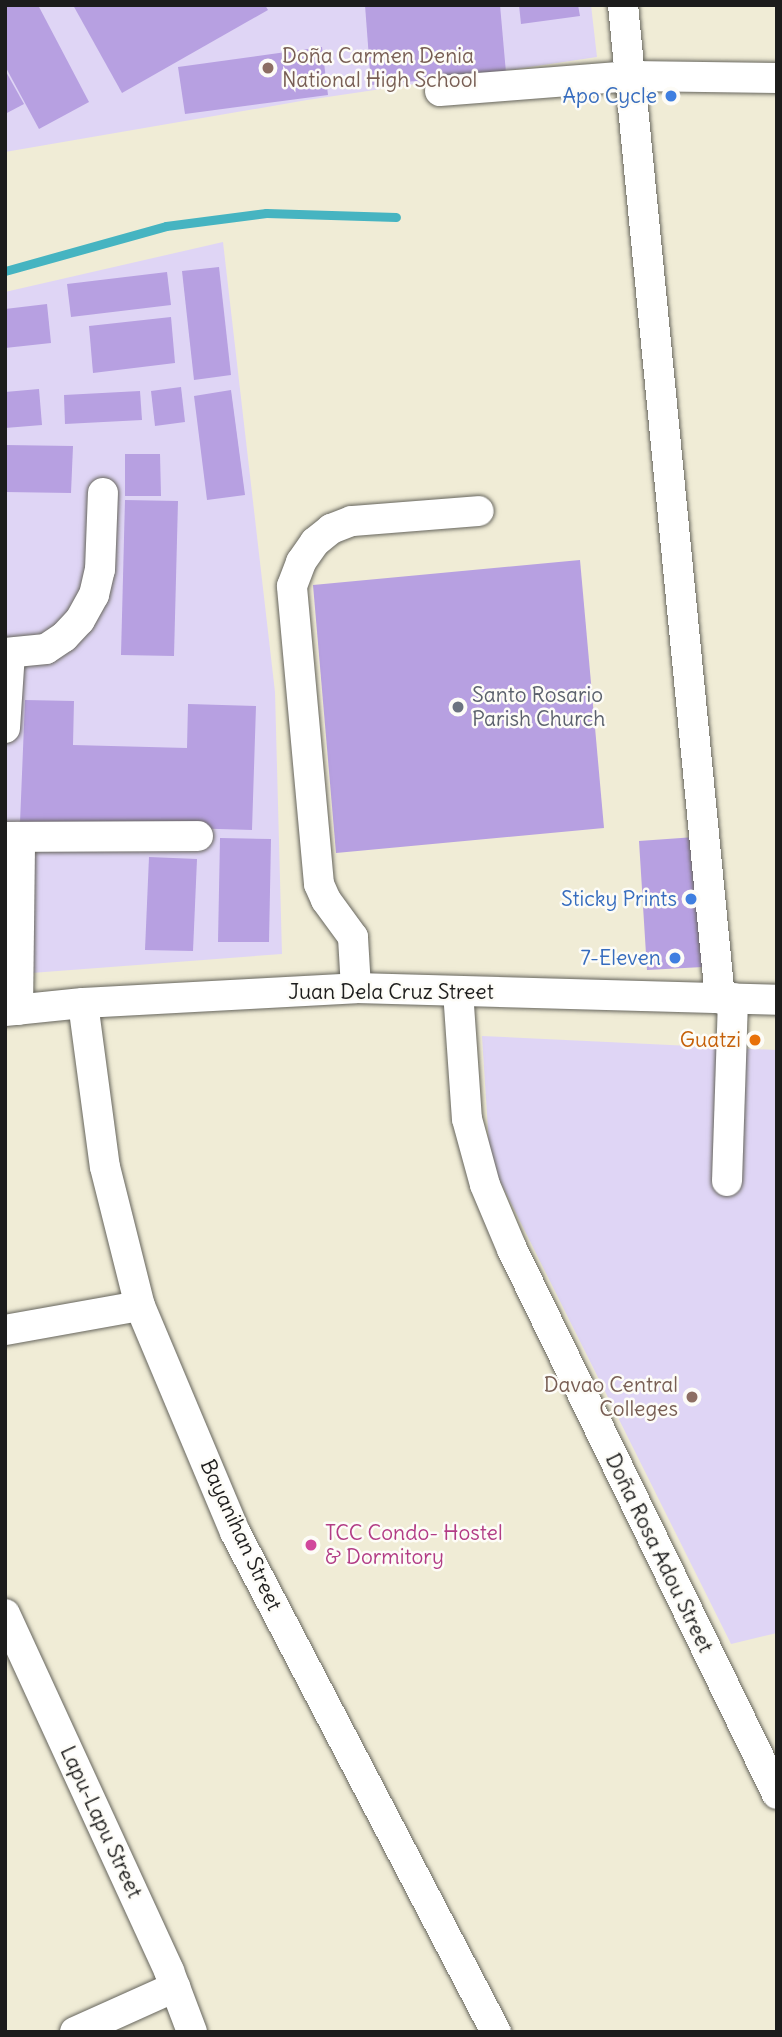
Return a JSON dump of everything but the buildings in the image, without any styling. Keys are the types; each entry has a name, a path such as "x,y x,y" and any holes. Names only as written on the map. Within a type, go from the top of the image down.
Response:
{"street":[{"path":"623,5 726,998 727,1181"},
{"path":"440,91 631,76 777,78"},
{"path":"5,728 7,653 46,649 64,637 80,620 94,595 100,570 103,494"},
{"path":"356,988 353,937 326,900 319,884 292,586 302,562 315,542 331,529 352,521 479,511"},
{"path":"12,1011 12,837 198,836"},
{"name":"Juan Dela Cruz Street","path":"12,1011 83,1003 356,988 777,1000"},
{"name":"Doña Rosa Adou Street","path":"458,991 467,1119 485,1185 512,1249 777,1794"},
{"name":"Bayanihan Street","path":"83,1003 105,1167 140,1306 235,1532 496,2032"},
{"path":"5,1330 140,1306"},
{"name":"Lapu-Lapu Street","path":"5,1614 175,1987 192,2032"},
{"path":"75,2032 175,1987"}],"shaded area":[{"name":"Doña Carmen Denia National High School","path":"5,5 591,5 597,57 307,100 5,152"},
{"path":"223,242 275,692 282,954 5,975 5,292"},
{"name":"Davao Central Colleges","path":"482,1036 777,1050 777,1633 731,1644 490,1161"}],"waterway":[{"path":"5,271 166,226 266,213 396,217"}],"place":[{"name":"Doña Carmen Denia National High School","path":"268,68"},
{"name":"Apo Cycle","path":"671,96"},
{"name":"Santo Rosario Parish Church","path":"458,707"},
{"name":"Sticky Prints","path":"691,899"},
{"name":"7-Eleven","path":"675,958"},
{"name":"Guatzi","path":"755,1040"},
{"name":"Davao Central Colleges","path":"692,1397"},
{"name":"TCC Condo- Hostel & Dormitory","path":"311,1545"}]}
